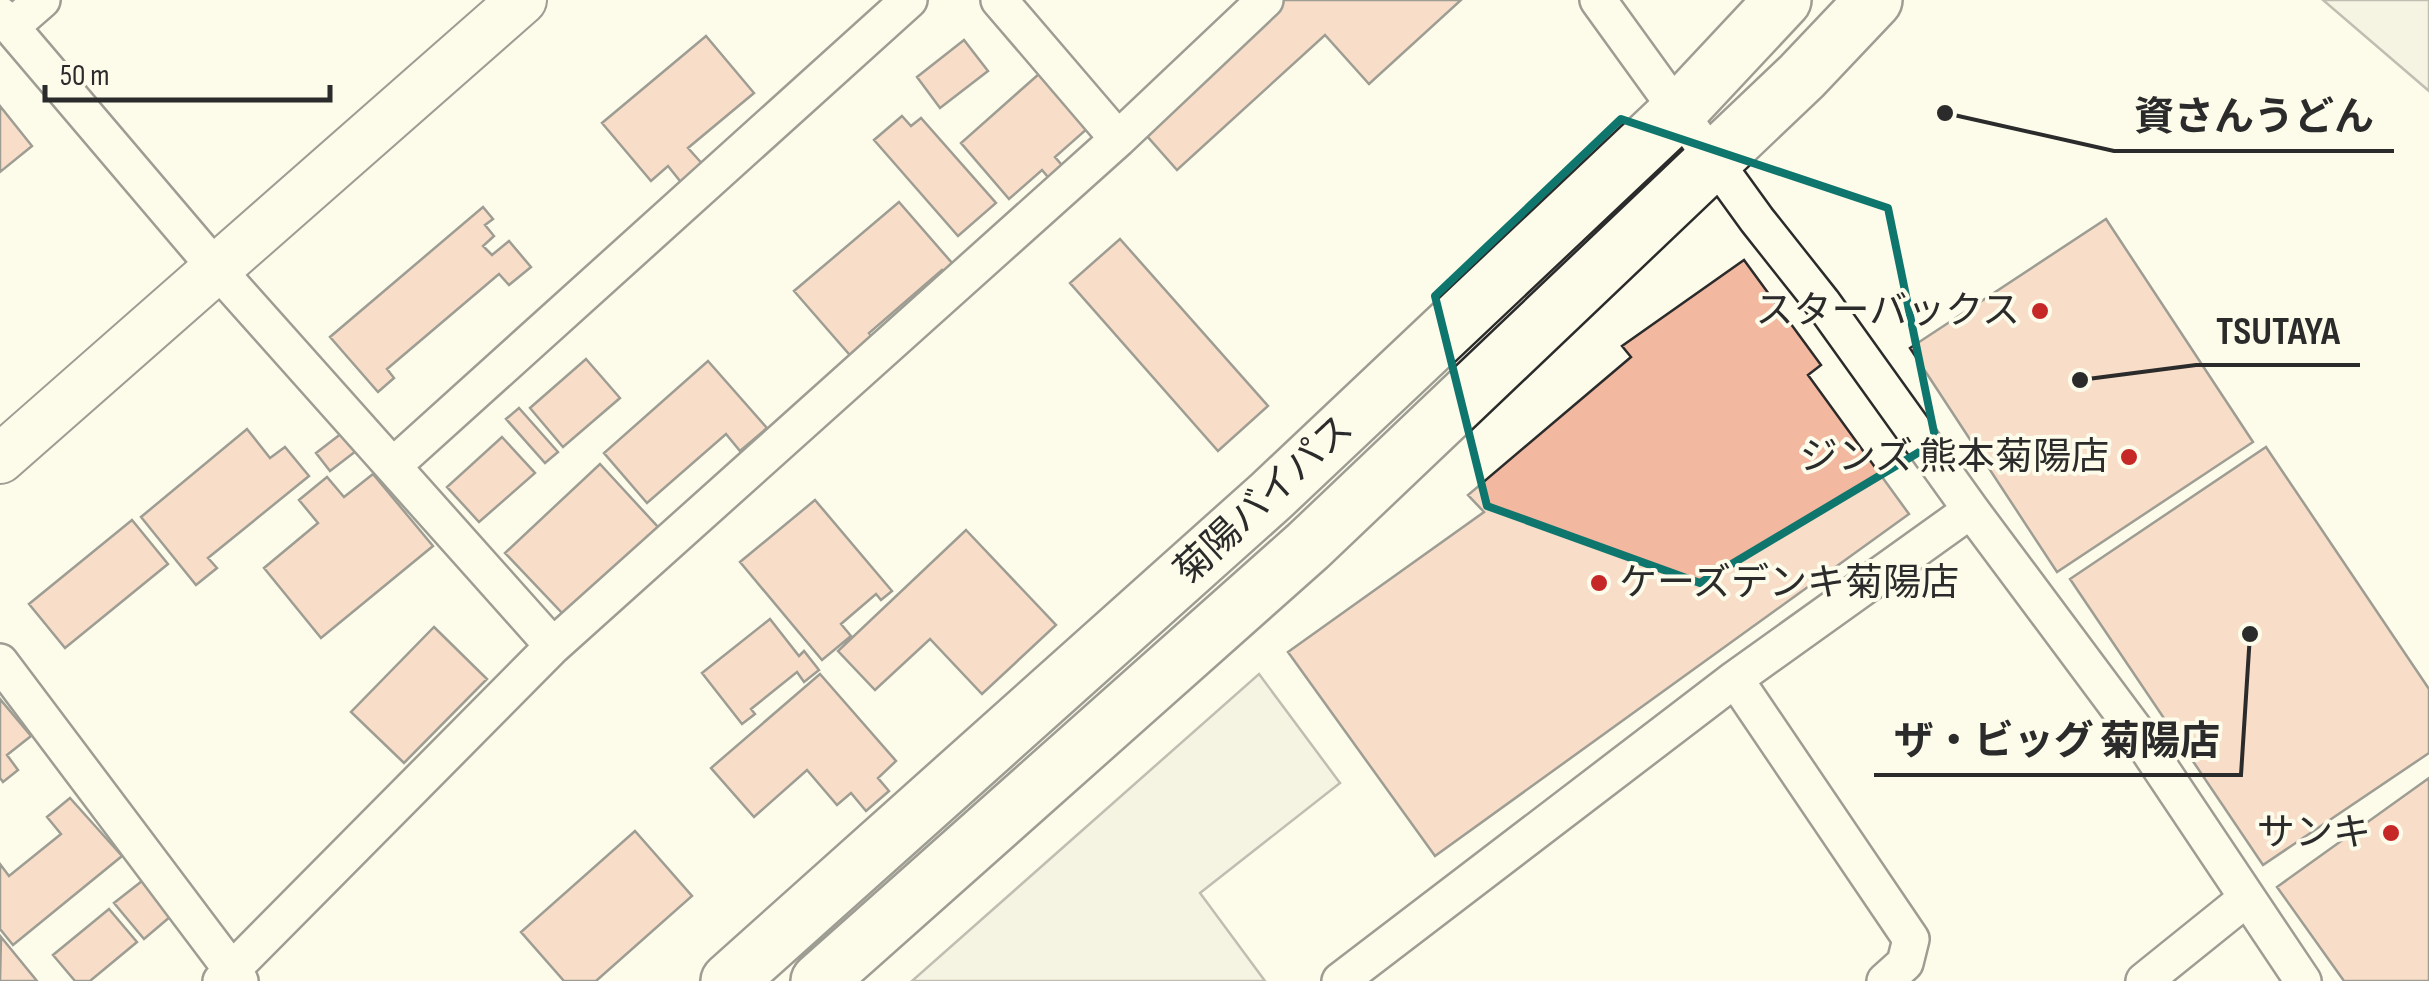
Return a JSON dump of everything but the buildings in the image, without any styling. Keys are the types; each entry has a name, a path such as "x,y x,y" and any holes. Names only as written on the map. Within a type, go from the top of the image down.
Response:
{"highway":[{"name":"菊陽バイパス","path":"728,981 1271,496 1680,110 1783,0"},
{"name":"菊陽バイパス","path":"819,981 1308,546 1802,76 1874,0"}],"street":[{"path":"42,0 6,22 215,267 552,646"},
{"path":"0,458 522,0"},
{"path":"394,465 909,0"},
{"path":"1000,0 1118,140"},
{"path":"0,662 231,977 552,646 1118,140 1265,0"},
{"path":"1598,0 2135,730 2303,981"},
{"path":"1340,981 1735,679 1970,510"},
{"path":"1735,679 1911,939 1904,963 1885,981"},
{"path":"2144,981 2248,898"}],"highlighted area":[{"path":"1621,119 1888,208 1936,442 1700,583 1487,506 1435,296"}],"shaded area":[{"path":"2323,0 2429,0 2429,91"},
{"path":"1259,674 1340,783 1200,893 1265,981 912,981"}],"place":[{"name":"資さんうどん","path":"1945,113"},
{"name":"スターバックス","path":"2040,311"},
{"name":"TSUTAYA","path":"2080,380"},
{"name":"ジンズ 熊本菊陽店","path":"2129,457"},
{"name":"ケーズデンキ菊陽店","path":"1599,583"},
{"name":"ザ・ビッグ 菊陽店","path":"2250,634"},
{"name":"サンキ","path":"2391,833"}]}
